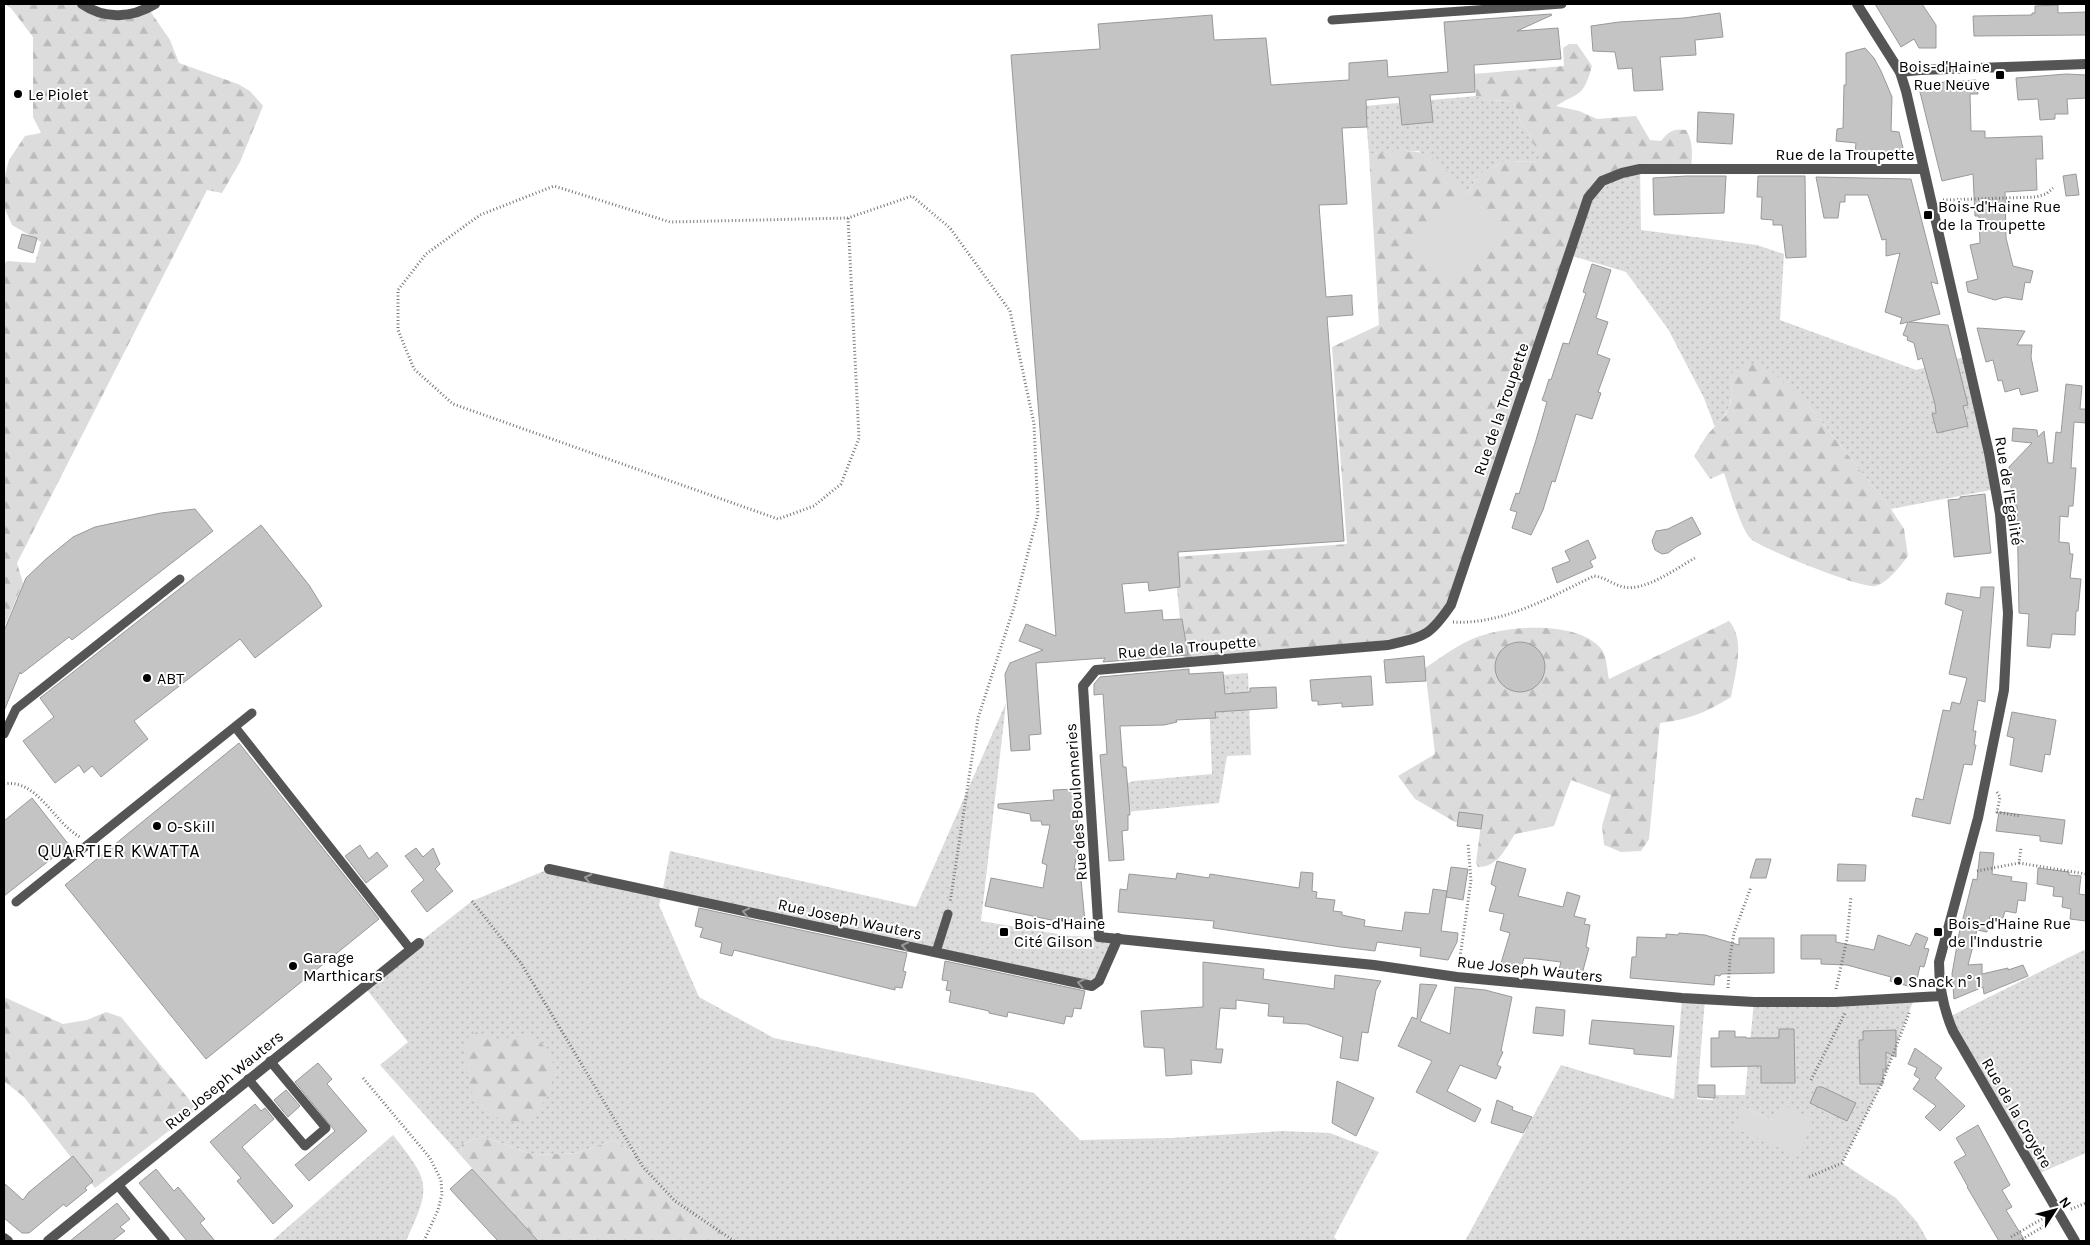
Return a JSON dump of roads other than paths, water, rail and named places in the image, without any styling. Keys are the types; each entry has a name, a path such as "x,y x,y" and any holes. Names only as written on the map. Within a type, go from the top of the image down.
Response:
{"street":[{"path":"82,4 108,16 125,16 155,4"},
{"name":"Rue de l'Egalité","path":"1857,4 1900,72 1989,453 2000,514 2008,613 2004,690 1978,818 1939,962 1939,983 1942,996"},
{"path":"1900,72 2086,64"},
{"name":"Rue de la Troupette","path":"1096,670 1388,645 1422,636 1436,627 1451,605 1588,198 1602,182 1622,173 1640,169 1923,169"},
{"name":"Rue des Boulonneries","path":"1096,670 1083,686 1100,937"},
{"name":"Rue Joseph Wauters","path":"549,869 1092,986 1099,981 1118,938"},
{"name":"Rue Joseph Wauters","path":"1100,937 1374,965 1457,977 1682,998 1728,1001 1835,1002 1942,996"},
{"name":"Rue Joseph Wauters","path":"48,1241 415,946"},
{"name":"Rue de la Croyère","path":"1942,996 1947,1018 1965,1054 2075,1241"},
{"path":"118,1185 165,1241"},
{"path":"4,1238 8,1241"}],"lane":[{"path":"1332,20 1562,4"},
{"path":"4,734 16,709 180,579"},
{"path":"16,902 252,713"},
{"path":"235,727 415,946"},
{"path":"936,952 948,914"},
{"path":"248,1079 305,1146 326,1128 270,1061"}],"place":[{"name":"Bois-d'Haine Rue Neuve","path":"2000,75"},
{"name":"Le Piolet","path":"18,94"},
{"name":"Bois-d'Haine Rue de la Troupette","path":"1928,215"},
{"name":"ABT","path":"147,678"},
{"name":"O-Skill","path":"157,826"},
{"name":"Bois-d'Haine Cité Gilson","path":"1004,932"},
{"name":"Bois-d'Haine Rue de l'Industrie","path":"1938,932"},
{"name":"Garage Marthicars","path":"293,966"},
{"name":"Snack n° 1","path":"1898,981"}],"district":[{"name":"QUARTIER KWATTA","path":"119,851"}]}
